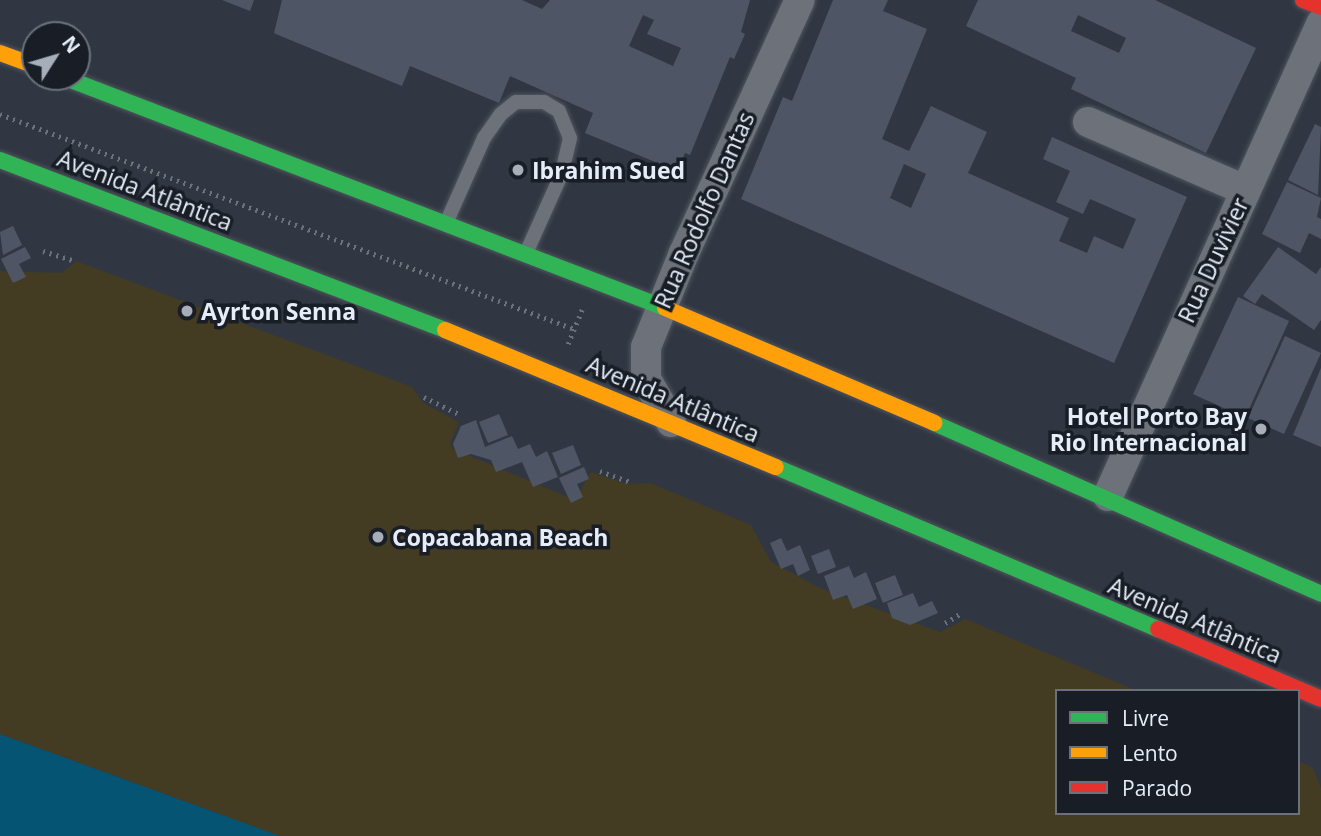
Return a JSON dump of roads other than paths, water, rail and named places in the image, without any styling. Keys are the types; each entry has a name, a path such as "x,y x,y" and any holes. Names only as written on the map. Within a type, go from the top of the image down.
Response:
{"main road":[{"path":"1303,0 1321,7"},
{"path":"0,53 21,61"},
{"path":"91,88 527,252 1108,496 1321,594"},
{"name":"Avenida Atlântica","path":"0,160 340,288 671,422 1299,689"},
{"name":"Avenida Atlântica","path":"1300,689 1321,699"}],"street":[{"name":"Rua Rodolfo Dantas","path":"671,422 646,379 643,364 659,309 800,0"},
{"name":"Rua Duvivier","path":"1108,496 1321,24"},
{"path":"1088,122 1245,190"}],"lane":[{"path":"446,222 484,138 501,114 516,102 544,102 559,111 570,138 562,173 527,252"},
{"path":"1299,689 1320,680"}],"water":[{"path":"0,734 280,836 0,836"}],"place":[{"name":"Ibrahim Sued","path":"518,170"},
{"name":"Ayrton Senna","path":"187,311"},
{"name":"Hotel Porto Bay Rio Internacional","path":"1261,429"},
{"name":"Copacabana Beach","path":"378,537"}]}
